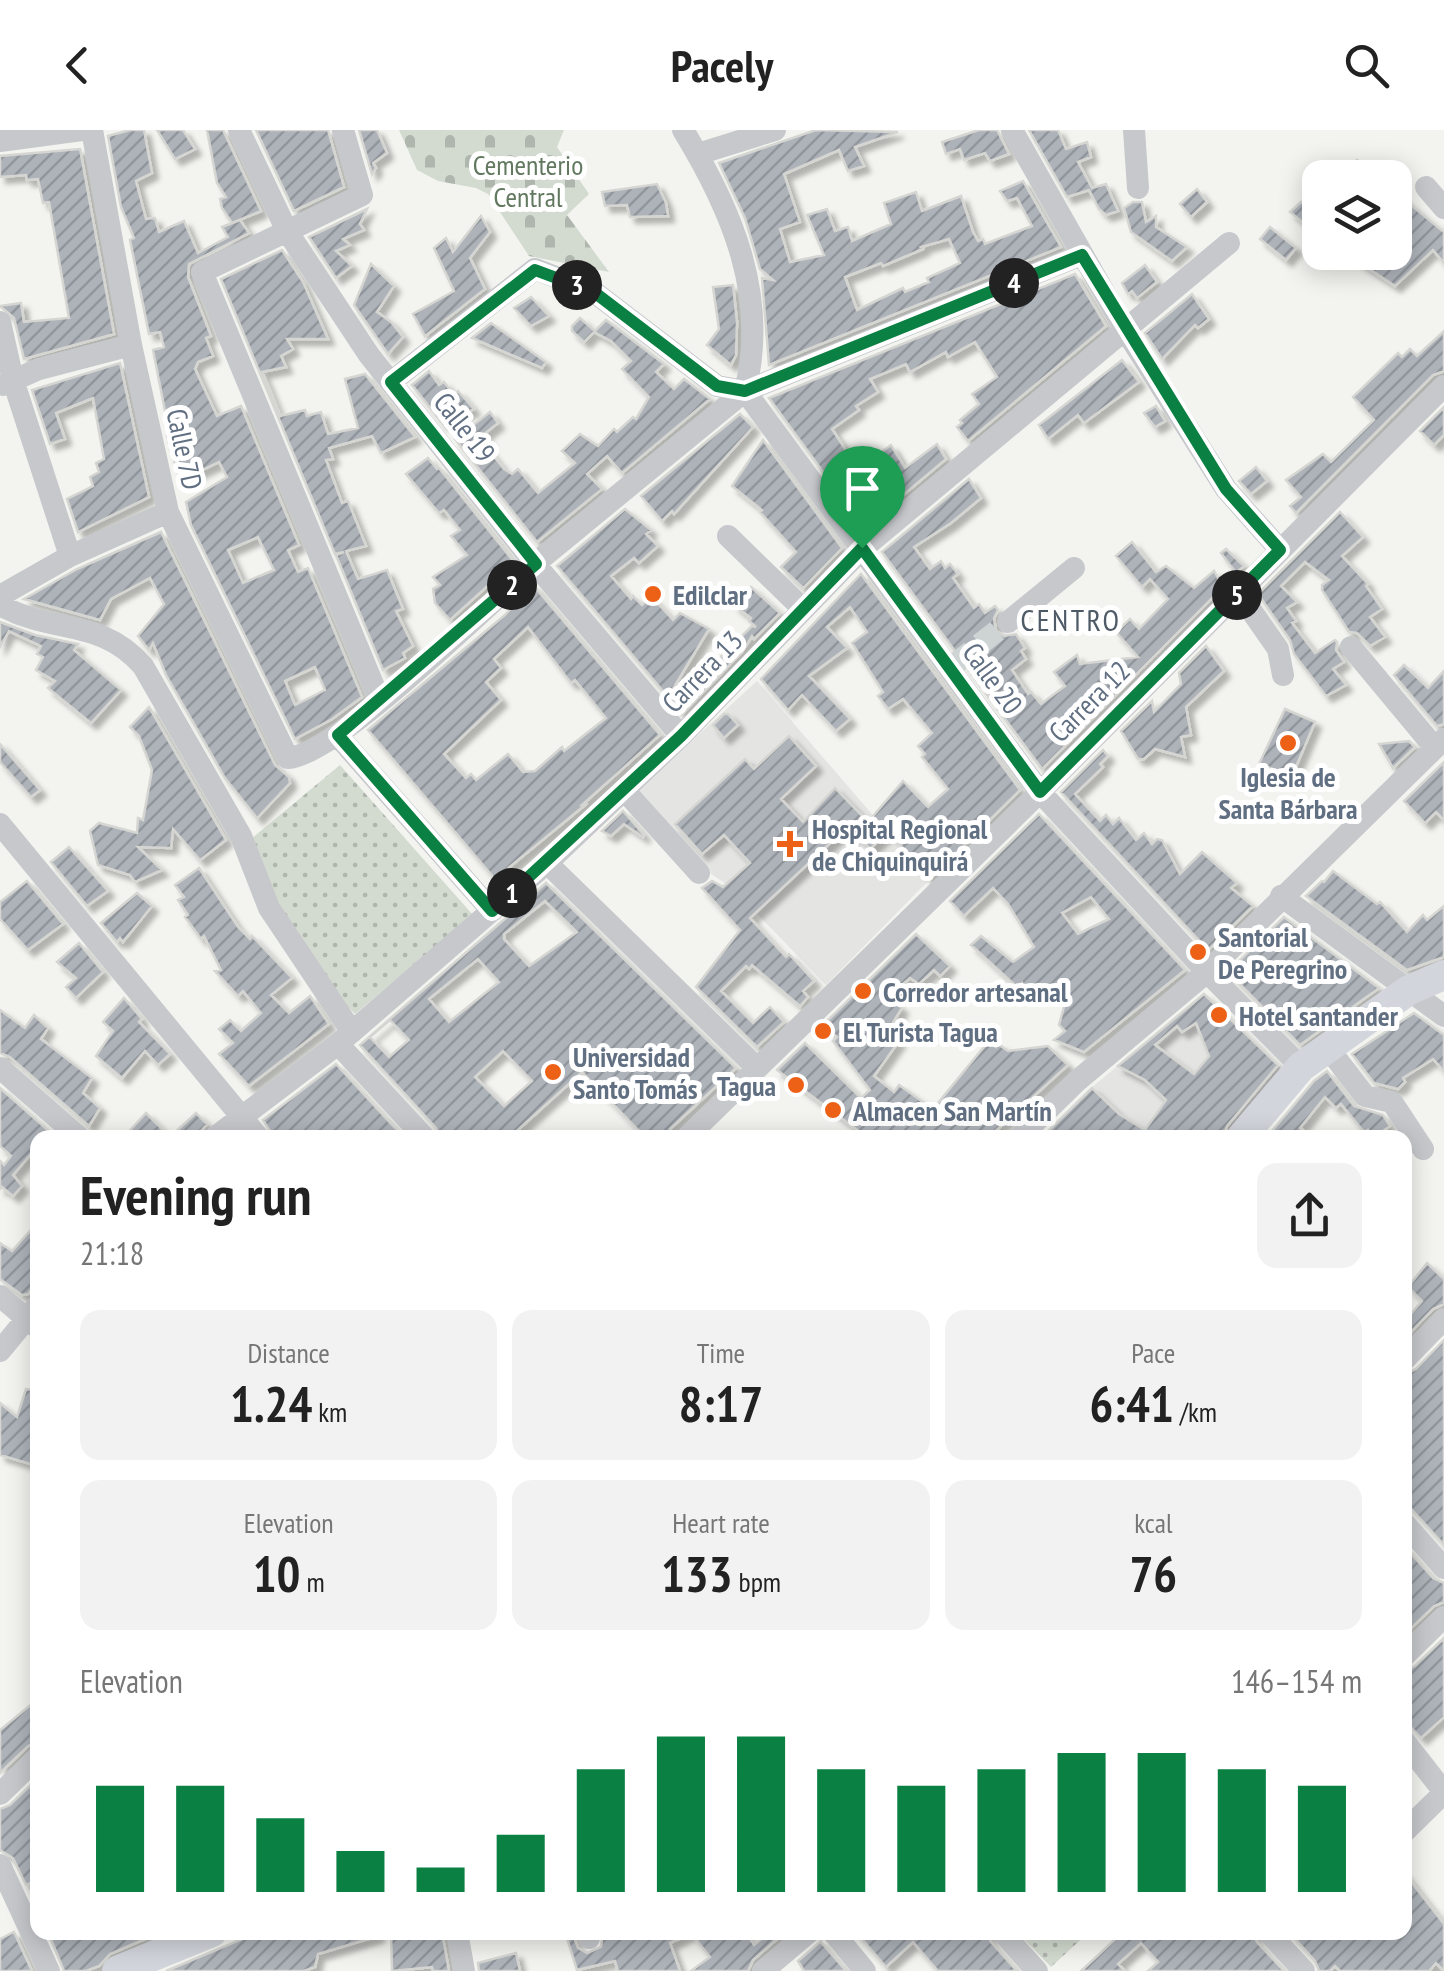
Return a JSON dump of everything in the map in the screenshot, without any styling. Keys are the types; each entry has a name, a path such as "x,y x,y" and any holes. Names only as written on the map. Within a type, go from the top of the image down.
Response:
{"main road":[{"path":"1248,1130 1301,1067 1409,990 1444,975"},
{"path":"116,1971 192,1940"}],"street":[{"path":"0,140 82,130"},
{"name":"Calle 7D","path":"92,130 168,512 281,749 288,758 303,755 338,735"},
{"name":"Calle 19","path":"239,130 287,231 369,355 536,564 681,736"},
{"path":"343,130 362,195 202,272 380,701"},
{"path":"683,130 733,226 750,284 754,328 745,391"},
{"path":"698,154 776,130"},
{"path":"1012,130 1126,331 1226,489 1280,550"},
{"path":"1134,130 1138,188"},
{"path":"1426,187 1444,208"},
{"name":"Carrera 13","path":"224,1130 345,1038 547,863 681,736 862,548 1230,243"},
{"path":"492,911 338,735 745,391 1082,255"},
{"path":"391,382 535,270 594,292 717,386 745,391"},
{"path":"0,322 6,383 70,556"},
{"path":"6,383 39,369 132,346"},
{"name":"Carrera 12","path":"694,1130 1040,792 1444,386"},
{"name":"Calle 20","path":"745,391 1040,792 1301,1067"},
{"path":"0,596 70,556 168,512"},
{"path":"728,536 802,610"},
{"path":"1008,622 1074,568"},
{"path":"1239,592 1278,649 1283,675"},
{"path":"0,605 23,618 105,635 130,651 142,666 241,836 268,908 345,1038 419,1130"},
{"path":"1027,1130 1078,1081 1207,972 1280,896 1439,744 1351,647"},
{"path":"624,790 699,873"},
{"path":"0,824 253,1130"},
{"path":"547,863 757,1068"},
{"path":"1280,896 1444,1016"},
{"path":"1328,1048 1365,1096 1392,1102 1410,1130"},
{"path":"0,1068 71,1130"},
{"path":"1412,1132 1423,1149"},
{"path":"0,1296 30,1315"},
{"path":"1412,1352 1444,1319"},
{"path":"0,1351 30,1321"},
{"path":"1412,1532 1444,1568"},
{"path":"1412,1648 1444,1617"},
{"path":"1412,1751 1444,1792 1412,1824"},
{"path":"0,1794 30,1765"},
{"path":"0,1865 28,1894"},
{"path":"41,1940 49,1971"},
{"path":"458,1940 464,1971"},
{"path":"763,1971 799,1940"},
{"path":"840,1940 865,1971"},
{"path":"1009,1940 1037,1971"},
{"path":"1275,1940 1304,1971"}],"shaded area":[{"name":"Hospital Regional de Chiquinquirá","path":"757,681 929,880 826,985 732,888 704,869 635,793"},
{"path":"1204,995 1283,1070 1232,1130 1048,1130 1086,1092"}],"green space":[{"name":"Cementerio Central","path":"399,130 564,130 557,147 589,194 567,215 609,272 529,256 488,194 438,181 417,170"},
{"path":"340,765 473,915 355,1014 303,962 251,839"},
{"path":"1025,1940 1080,1940 1051,1967"}],"building":[{"path":"144,130 152,173 136,181 146,219 155,218 159,232 184,221 198,253 228,237 222,227 240,220 249,233 189,264 188,277 211,336 206,338 213,356 198,362 195,369 217,416 241,406 299,545 288,550 298,572 308,568 362,697 295,739 191,525 186,502 227,477 219,462 180,481 167,436 153,350 164,347 160,332 149,334 130,240 134,238 121,207 108,136","holes":["258,537 274,570 243,583 228,550","315,667 325,690 295,705 285,681"]},
{"path":"157,130 183,130 195,149 175,159"},
{"path":"207,130 223,130 261,211 232,223 222,208 220,199 226,197 217,183"},
{"path":"256,130 328,130 344,187 294,211"},
{"path":"359,130 377,130 387,153 373,163 376,168 372,174"},
{"path":"816,130 898,132 855,147 864,166 848,171 839,150 784,174 800,222 780,229 790,262 824,255 807,215 827,209 835,231 848,227 852,241 891,224 884,203 916,192 922,211 961,196 973,232 985,244 1032,226 1017,198 1007,201 1000,191 1023,181 1061,247 769,365 762,278 773,280 760,269 745,218 719,163","holes":["949,239 960,263 927,278 929,282 905,292 903,288 857,310 845,277"]},
{"path":"979,130 997,130 1009,154 990,161 985,153 964,160 960,149 946,154 942,142"},
{"path":"1029,130 1058,130 1066,149 1087,142 1091,157 1078,162 1092,188 1106,184 1118,211 1106,215 1089,190 1067,197"},
{"path":"80,149 114,334 24,359 14,318 0,306 21,303 24,322 69,318 49,202 43,203 38,179 27,180 26,175 0,177 0,156"},
{"path":"657,184 668,216 630,217 627,205 605,206 602,192"},
{"path":"1197,189 1207,202 1191,217 1180,204"},
{"path":"1142,202 1146,222 1156,216 1156,227 1187,247 1172,261 1131,232 1124,208"},
{"path":"1302,203 1302,222 1290,212"},
{"path":"1412,206 1444,232 1444,263 1433,250 1412,270"},
{"path":"367,209 360,224 364,230 343,239 350,245 336,251 352,266 336,278 309,237"},
{"path":"481,216 490,232 470,258 485,289 425,336 413,314 454,291 434,248 446,238 453,252"},
{"path":"1270,227 1296,248 1286,260 1260,239"},
{"path":"282,250 303,282 328,339 287,339 293,349 281,356 286,367 262,372 280,416 305,410 307,416 321,412 328,434 358,428 345,379 365,374 415,437 381,453 372,436 329,448 333,459 326,460 342,503 348,501 366,546 346,551 358,579 387,570 403,609 396,611 413,646 403,653 405,658 383,670 336,555 344,552 335,554 221,279"},
{"path":"371,264 394,286 377,312 403,337 388,354 354,305"},
{"path":"1145,265 1157,282 1137,298 1132,291 1128,294 1122,283"},
{"path":"1371,270 1412,270 1395,286"},
{"path":"1075,274 1106,326 968,441 957,427 962,423 960,420 979,404 972,394 997,377 975,342 948,357 946,352 910,372 906,364 870,379 878,392 832,429 847,452 850,449 860,462 855,466 872,487 894,476 880,453 891,445 905,468 937,444 946,459 864,528 769,398"},
{"path":"733,285 737,322 736,355 731,365 707,345 719,329 713,287"},
{"path":"1192,294 1209,319 1198,328 1195,325 1162,359 1145,333"},
{"path":"531,297 549,316 531,326 514,308"},
{"path":"580,318 595,331 606,320 664,364 656,372 674,389 684,379 710,399 622,473 607,456 587,474 602,489 537,542 455,439 490,412 498,423 483,435 488,441 484,444 504,469 512,474 518,469 538,493 575,463 562,451 580,434 598,446 614,429 617,432 633,417 636,419 649,397 622,369 631,361 611,341 594,332 584,342 572,331"},
{"path":"491,323 546,362 542,368 472,338"},
{"path":"1444,331 1444,371 1433,375 1296,513 1290,506 1301,497 1286,480 1323,454 1331,462 1374,420 1353,397 1398,353 1402,357 1410,349 1417,356"},
{"path":"1122,360 1139,382 1084,423 1078,415 1048,439 1039,425"},
{"path":"120,363 149,497 78,532 67,499 93,486 90,477 99,472 96,463 104,459 93,398 56,413 65,439 50,444 32,390"},
{"path":"429,371 439,385 444,382 454,395 458,391 474,409 443,424 412,385"},
{"path":"1156,406 1165,421 1155,427 1144,413"},
{"path":"1444,407 1444,435 1434,445 1420,431"},
{"path":"740,414 753,427 674,514 672,511 662,521 641,496"},
{"path":"763,440 842,548 803,588 781,567 796,552 762,510 732,486"},
{"path":"428,458 514,562 450,620 435,603 433,589 440,585 433,577 467,555 451,536 460,530 444,510 439,513 406,474"},
{"path":"1256,467 1267,481 1251,494 1239,481"},
{"path":"969,479 981,498 914,547 930,569 941,561 945,568 950,564 958,574 953,578 974,608 979,604 985,613 995,606 996,631 1004,636 1016,634 1025,648 1021,651 1026,659 1012,670 1028,694 1031,692 1041,704 1065,686 1054,672 1077,655 1080,664 1138,657 1116,632 1130,619 1139,629 1168,599 1150,579 1142,587 1116,556 1132,542 1156,572 1166,566 1194,588 1214,571 1223,587 1042,769 882,552"},
{"path":"625,509 651,530 646,534 658,546 639,563 634,558 611,576 631,599 633,596 642,605 651,596 673,620 680,613 709,629 668,697 557,566"},
{"path":"1340,512 1363,537 1342,556 1368,584 1382,609 1370,617 1385,637 1370,646 1357,633 1349,632 1322,590 1329,580 1305,562 1281,586 1297,602 1287,608 1296,621 1292,623 1315,653 1337,642 1336,650 1344,662 1333,669 1346,685 1326,696 1294,654 1290,640 1258,594"},
{"path":"161,532 275,765 289,777 290,783 257,818 225,778 166,675 153,643 149,650 138,636 164,604 150,578 111,599 100,620 24,599 77,569"},
{"path":"1226,549 1244,566 1236,573 1221,553"},
{"path":"861,574 1020,790 929,880 889,831 870,849 856,833 849,839 842,832 750,918 814,981 803,991 808,997 800,1006 752,965 749,969 746,966 721,991 753,1023 770,1007 784,1022 757,1047 696,987 740,930 702,888 712,881 723,887 750,863 724,835 702,854 675,824 745,759 754,769 789,736 816,766 781,799 803,822 835,788 868,822 903,781 928,807 948,789 922,757 925,754 918,746 932,733 903,699 888,709 878,696 883,692 852,643 867,632 850,607 827,627 847,648 809,676 850,719 836,731 802,695 788,710 761,679"},
{"path":"533,585 660,735 585,805 495,879 368,730 505,615","holes":["528,627 571,683 575,680 606,718 564,751 562,747 535,771 523,772 508,754 476,780 471,774 466,778 444,754 501,700 486,682 501,668 494,659"]},
{"path":"751,587 780,613 754,639 752,636 742,652 682,714 673,704 752,626 756,627 734,605"},
{"path":"0,622 35,635 78,644 74,650 121,690 91,723 48,688 55,681 36,670 43,657 37,654 41,646 9,631 0,647"},
{"path":"1206,646 1224,671 1186,707 1191,735 1181,737 1185,757 1155,749 1144,759 1138,759 1121,731 1152,701 1154,712 1181,684 1179,673"},
{"path":"1404,665 1428,688 1444,671 1444,724 1437,726 1394,675"},
{"path":"149,707 226,840 200,860 173,829 171,848 138,847 162,870 135,882 130,875 98,865 90,831 99,823 137,833 152,770 139,736 130,727"},
{"name":"Iglesia de Santa Bárbara","path":"1285,709 1315,722 1292,776 1259,764"},
{"path":"724,714 738,725 724,738 713,725"},
{"path":"1409,741 1415,747 1393,768 1379,744"},
{"path":"0,744 40,790 31,797 0,762"},
{"path":"1103,750 1108,756 1100,764 1103,767 1075,794 1100,821 1106,815 1113,824 1119,818 1136,840 1144,833 1152,844 1162,840 1180,874 1202,852 1237,883 1231,888 1253,906 1208,950 1061,792"},
{"path":"1444,762 1444,820 1436,812 1425,823 1404,801"},
{"path":"623,811 643,837 624,824 611,836 602,831"},
{"path":"1039,814 1185,970 1084,1052 1054,1040 1065,1031 1059,1025 1068,992 1026,994 1022,983 1017,987 971,945 981,936 1013,962 1034,947 1008,904 993,888 964,916 950,901","holes":["1091,897 1109,919 1078,934 1062,913"]},
{"path":"69,847 108,891 87,906 51,862"},
{"path":"199,868 238,927 250,939 252,936 292,978 271,995 289,1013 310,996 329,1024 249,1086 219,1054 233,1043 219,1029 230,1020 241,1031 261,1013 243,991 238,996 215,971 221,970 204,936 201,939 185,917 188,915 178,900 184,897 175,885"},
{"path":"1333,871 1377,904 1380,902 1407,932 1423,915 1427,920 1444,906 1444,957 1407,970 1306,896"},
{"path":"27,881 63,924 28,950 0,919 0,902"},
{"path":"546,883 736,1068 670,1130 638,1130 582,1072 518,1130 436,1128 360,1045","holes":["545,901 577,932 529,966 504,939 504,934","478,959 499,982 449,1022 429,999","390,1020 409,1040 389,1057 370,1037","503,1051 532,1081 504,1106 475,1077"]},
{"path":"137,893 152,906 123,942 120,938 117,942 101,923"},
{"path":"1284,917 1379,988 1300,1045 1228,972"},
{"path":"916,934 950,966 940,976 934,970 919,984 910,978 888,997 902,1008 887,1032 899,1041 874,1076 894,1092 899,1085 933,1109 988,1042 1008,1051 1048,1046 1068,1065 997,1130 857,1130 777,1070 805,1043 861,1098 870,1090 833,1041 837,1037 823,1025"},
{"path":"79,943 103,972 76,998 66,987 76,978 57,962"},
{"path":"1204,994 1278,1065 1226,1130 1145,1130 1166,1100 1145,1080 1118,1066","holes":["1196,1023 1209,1056 1194,1074 1155,1045 1177,1026 1182,1032"]},
{"path":"124,998 142,1019 139,1022 170,1054 158,1065 145,1051 122,1078 96,1056 113,1031 103,1022"},
{"path":"0,1010 25,1028 34,1015 48,1028 41,1039 92,1078 83,1093 100,1108 89,1126 10,1057 0,1053"},
{"path":"1414,1013 1444,1035 1444,1071 1433,1059 1403,1078 1405,1082 1398,1089 1374,1083 1352,1054"},
{"path":"336,1064 397,1130 269,1130 263,1120"},
{"path":"1327,1071 1354,1106 1383,1115 1390,1126 1384,1130 1362,1130 1341,1104 1336,1108 1325,1097 1300,1128 1303,1130 1273,1130"},
{"path":"0,1088 48,1130 30,1130 30,1155 13,1175 22,1186 13,1196 0,1189 0,1161 4,1165 11,1156 0,1146"},
{"path":"1092,1088 1119,1114 1145,1130 1049,1130"},
{"path":"146,1113 163,1130 130,1130"},
{"path":"196,1113 207,1124 202,1130 178,1130"},
{"path":"30,1231 28,1294 22,1295 0,1279 0,1243 12,1251"},
{"path":"1427,1263 1444,1279 1444,1304 1433,1309 1412,1331 1412,1313 1422,1301 1412,1291 1412,1282"},
{"path":"1444,1340 1444,1545 1412,1510 1412,1371"},
{"path":"26,1389 30,1390 30,1464 0,1455 0,1403 17,1417"},
{"path":"1412,1555 1433,1578 1444,1583 1444,1602 1434,1606 1412,1627"},
{"path":"1444,1638 1444,1717 1421,1738 1412,1728 1415,1666"},
{"path":"30,1706 30,1745 0,1773 0,1730"},
{"path":"30,1786 30,1883 26,1885 13,1858 0,1850 0,1809"},
{"path":"1412,1883 1444,1924 1444,1971 1436,1963 1429,1971 1340,1971 1335,1966 1330,1971 1319,1971 1296,1940 1412,1940"},
{"path":"14,1932 32,1971 0,1971 0,1939"},
{"path":"51,1940 142,1940 110,1954 99,1966 86,1971 64,1971"},
{"path":"240,1940 365,1940 318,1954 315,1967 304,1971 166,1971"},
{"path":"391,1940 443,1940 449,1971 433,1971 432,1967 392,1971"},
{"path":"568,1940 575,1940 578,1948 587,1953 601,1947 602,1940 676,1940 670,1943 680,1971 618,1971 615,1961 577,1970"},
{"path":"697,1940 751,1940 754,1945 760,1940 776,1940 753,1960 748,1971 691,1971 710,1957"},
{"path":"863,1940 990,1940 1017,1971 938,1971 913,1942 886,1967"},
{"path":"1114,1940 1256,1940 1284,1971 1148,1971 1158,1962 1141,1943 1118,1964 1125,1971 1081,1971"},
{"path":"821,1941 846,1971 804,1971 798,1961"},
{"path":"516,1953 520,1971 479,1971 478,1963"}],"tunnel":[{"path":"954,665 1008,622"}],"place":[{"name":"Edilclar","path":"653,594"},
{"name":"Iglesia de Santa Bárbara","path":"1288,743"},
{"name":"Hospital Regional de Chiquinquirá","path":"790,844"},
{"name":"Santorial De Peregrino","path":"1198,952"},
{"name":"Corredor artesanal","path":"863,991"},
{"name":"Hotel santander","path":"1219,1015"},
{"name":"El Turista Tagua","path":"823,1031"},
{"name":"Universidad Santo Tomás","path":"553,1072"},
{"name":"Tagua","path":"796,1085"},
{"name":"Almacen San Martín","path":"833,1110"}],"district":[{"name":"CENTRO","path":"1071,619"}],"route":[{"path":"1082,255 1226,489 1280,550 1040,792 862,548 681,736 492,911 338,735 536,564 391,382 535,270 594,292 717,386 745,391 1082,255"}]}
